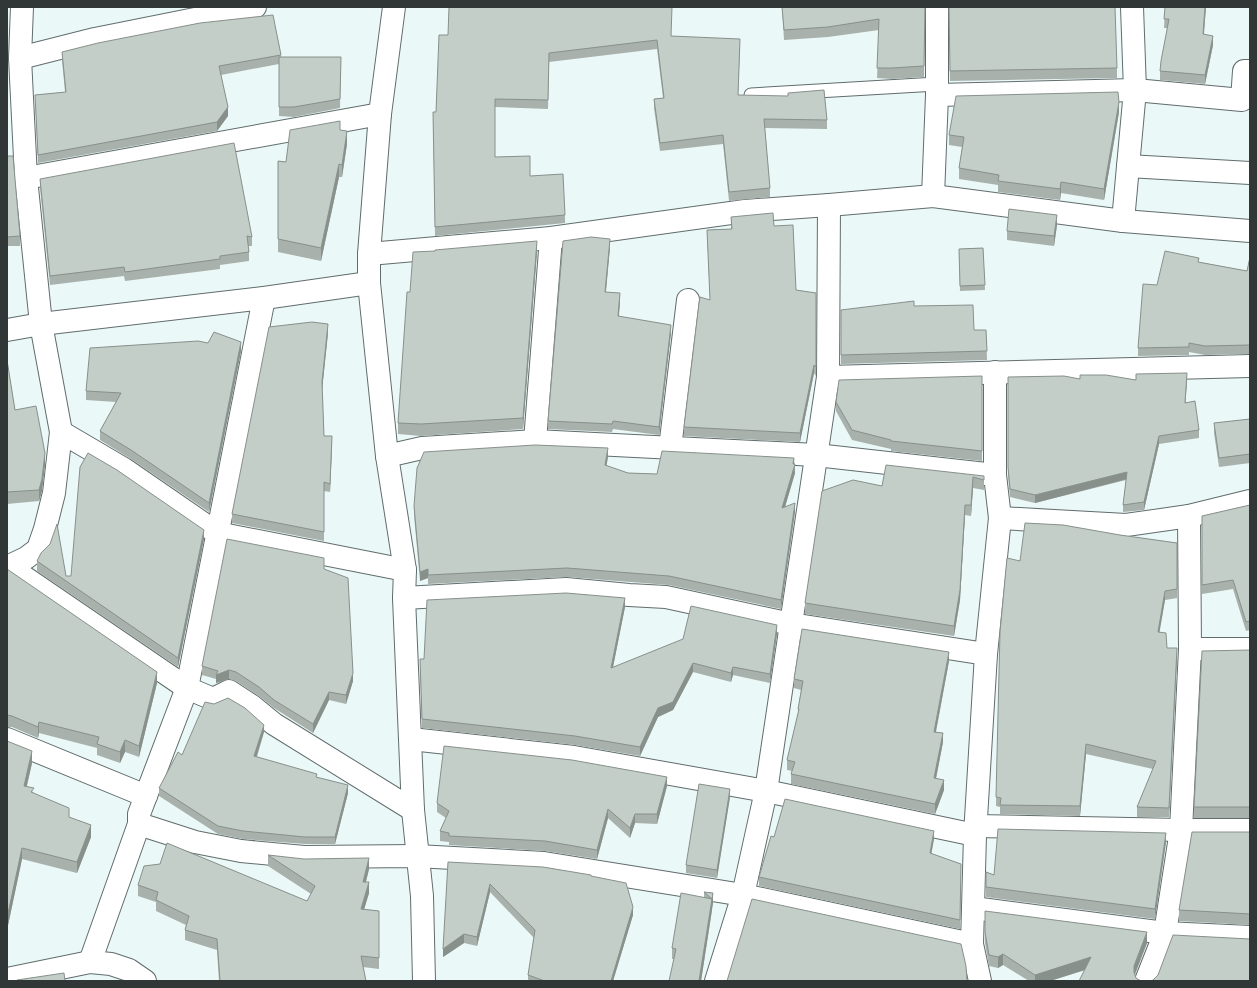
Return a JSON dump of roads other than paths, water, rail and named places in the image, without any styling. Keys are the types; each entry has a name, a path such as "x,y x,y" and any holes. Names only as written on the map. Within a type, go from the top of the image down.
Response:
{"street":[{"path":"8,566 26,558 38,549 45,529 54,493 61,432 41,324 26,178 20,58 22,7"},
{"path":"20,58 95,39 255,7"},
{"path":"394,7 380,114 369,254 369,284 387,456 405,570 404,598 413,810 422,896 424,981"},
{"path":"933,196 937,90 937,7"},
{"path":"1123,221 1135,90 1132,7"},
{"path":"937,90 1135,90 1242,100 1244,71 1250,71"},
{"path":"26,178 380,114"},
{"path":"1128,166 1250,173"},
{"path":"369,254 551,238 745,210 829,205 933,196 1123,221 1250,231"},
{"path":"716,981 743,895 766,791 828,377 829,205"},
{"path":"534,441 551,238"},
{"path":"7,330 41,324 369,284"},
{"path":"90,962 139,824 139,814 187,688 264,298"},
{"path":"670,448 688,300"},
{"path":"828,377 1250,366"},
{"path":"980,981 972,944 975,830 986,654 1000,518 995,475 995,372"},
{"path":"61,432 124,469 217,533 405,570"},
{"path":"387,456 422,448 534,441 816,455 995,475"},
{"path":"1000,518 1126,525 1189,516 1250,501"},
{"path":"1146,981 1165,933 1181,830 1190,649 1189,516"},
{"path":"8,566 187,688 213,700 229,691 252,706 274,724 413,810"},
{"path":"404,598 566,589 666,597 791,624 986,654"},
{"path":"1190,649 1250,649"},
{"path":"7,739 146,796"},
{"path":"411,739 574,756 975,830 1250,830"},
{"path":"139,824 195,842 241,851 304,857 417,856 544,863 743,895 972,944"},
{"path":"973,908 1165,933 1250,938"},
{"path":"7,979 90,962 111,964 129,970 145,981"}],"lane":[{"path":"751,95 937,90"}]}
